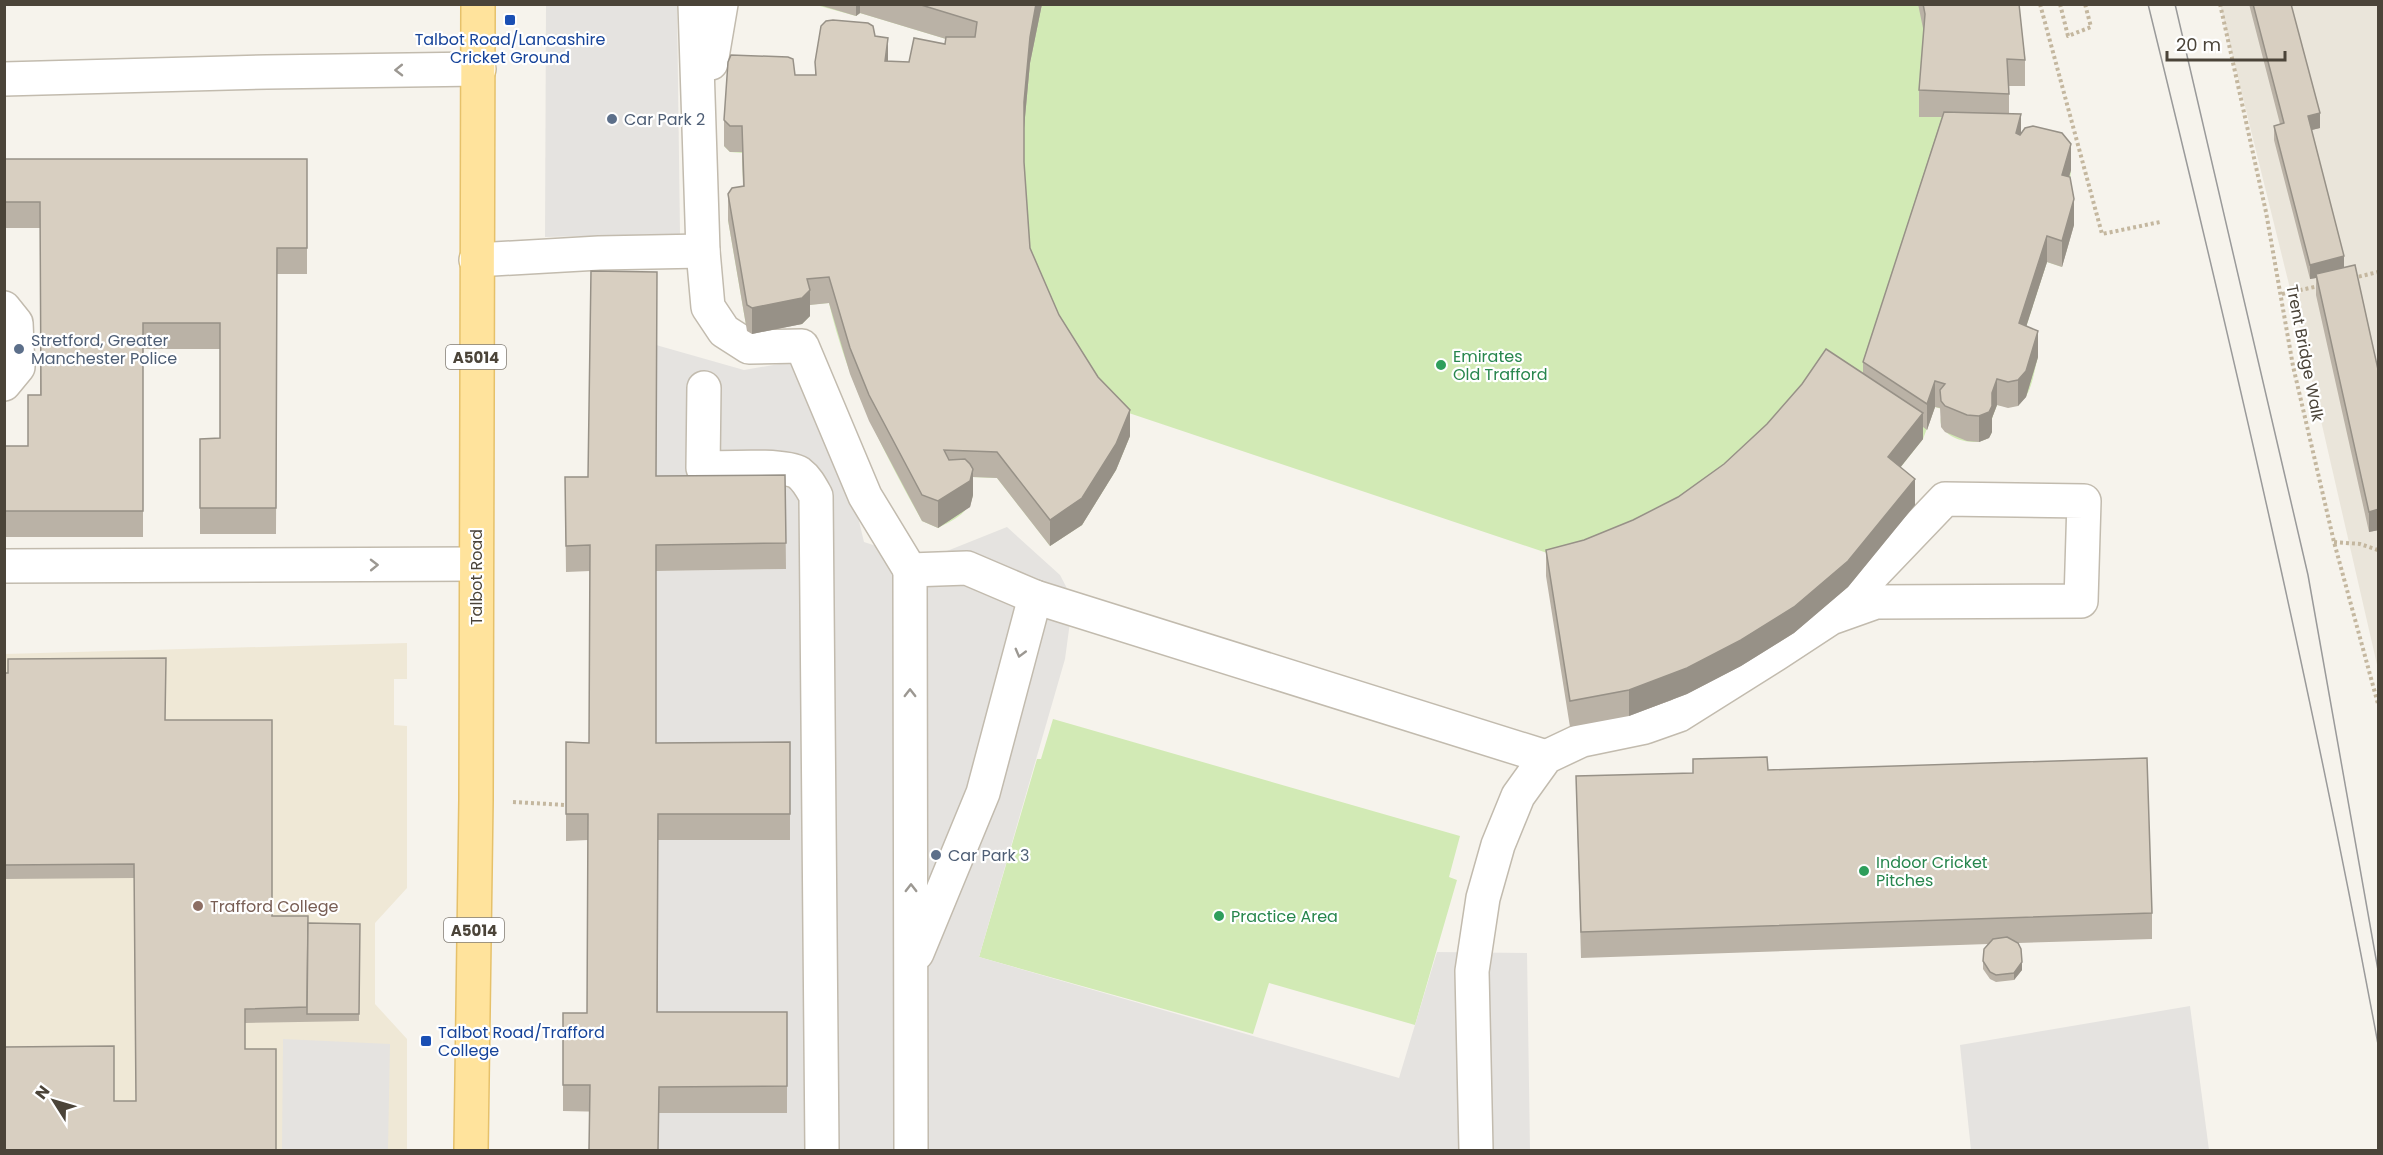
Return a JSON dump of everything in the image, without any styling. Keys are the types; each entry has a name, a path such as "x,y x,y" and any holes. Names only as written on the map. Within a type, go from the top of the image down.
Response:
{"main road":[{"name":"Talbot Road","path":"471,1150 476,800 478,4"}],"lane":[{"path":"695,4 703,250 708,307 724,331 749,347 801,346 865,496 910,570 911,1150"},
{"path":"698,129 721,4"},
{"path":"4,79 479,69"},
{"path":"476,260 703,250"},
{"path":"4,308 16,323 18,367 4,384"},
{"path":"704,388 703,468 783,468 797,471 808,481 816,496 822,1150"},
{"path":"1476,1150 1472,971 1483,898 1498,845 1518,796 1546,757 1582,740 1645,727 1679,715 1831,618 1876,602 2081,601 2084,501 1945,499 1831,618"},
{"path":"4,566 476,564"},
{"path":"910,570 967,568 1035,597 1546,757"},
{"path":"912,968 983,793 1035,597"}],"path":[{"path":"2040,4 2102,234 2160,222"},
{"path":"2060,4 2068,36 2091,27 2085,4"},
{"name":"Trent Bridge Walk","path":"2220,4 2282,294 2293,366 2334,542 2379,704"},
{"path":"2346,279 2379,272"},
{"path":"2282,294 2325,284"},
{"path":"2334,542 2360,544 2379,550"},
{"path":"476,800 566,805"}],"shaded area":[{"name":"Car Park 2","path":"546,5 677,5 680,234 545,237"},
{"path":"2220,5 2378,5 2378,669 2300,329"},
{"path":"656,345 744,370 796,361 853,496 864,542 922,561 1007,527 1060,575 1073,600 1065,659 979,957 1399,1078 1437,952 1527,953 1530,1150 658,1150 659,1113 786,1113 657,1038 658,840 790,840 790,769 656,769 656,571 786,569 656,502"},
{"name":"Trafford College","path":"407,643 407,679 394,679 394,725 407,726 407,888 375,923 375,1004 407,1039 407,1150 5,1150 4,654"},
{"path":"2190,1006 2209,1150 1971,1150 1960,1045"},
{"path":"283,1039 390,1044 388,1150 282,1150"}],"green space":[{"name":"Emirates Old Trafford","path":"816,5 2015,5 2025,86 2008,85 2006,140 2071,170 2062,267 2047,262 2019,349 2038,357 2028,393 2017,404 1997,405 1992,419 1991,433 1982,441 1963,441 1946,432 1941,418 1945,410 1935,407 1923,439 1888,483 1915,505 1848,587 1583,565 1099,403 1130,436 1116,470 1082,525 1050,546 997,478 944,476 973,495 964,511 938,528 922,521 880,442 856,388 829,303 807,305 810,316 802,324 747,331 728,220 732,214 744,212 742,153 730,152 724,146 728,88 885,87 976,48 860,13 856,16"},
{"name":"Practice Area","path":"1053,719 1460,836 1449,877 1457,880 1415,1025 1269,983 1253,1034 979,957 1037,759 1041,759"}],"building":[{"path":"918,4 1036,4 1030,37 1024,102 1024,162 1030,248 1059,315 1098,377 1130,410 1116,444 1082,498 1050,520 997,452 944,450 949,460 965,459 970,464 973,469 970,481 938,501 922,495 869,395 850,348 829,277 807,279 810,290 802,298 752,308 747,305 728,194 732,188 744,186 742,126 730,126 724,120 728,62 731,55 788,57 793,59 795,75 816,75 815,62 821,26 826,21 833,20 868,23 873,26 875,36 888,38 885,61 909,62 914,38 945,44 946,37 975,37 977,22"},
{"path":"1923,4 2019,4 2025,60 2007,59 2009,94 1919,90 1925,14"},
{"path":"2253,4 2291,4 2320,113 2308,116 2344,256 2310,265 2274,126 2284,123"},
{"path":"1944,112 2021,114 2016,133 2020,135 2025,128 2033,126 2062,133 2071,144 2062,175 2070,177 2074,199 2062,241 2047,236 2019,323 2038,331 2026,371 2018,380 2008,382 1997,379 1992,393 1992,406 1989,412 1979,416 1967,415 1945,406 1941,401 1940,390 1945,384 1935,381 1927,404 1863,362"},
{"path":"4,159 307,159 307,248 277,248 276,508 200,508 200,439 220,438 220,323 143,323 143,511 4,511 4,446 28,446 28,395 41,395 40,202 4,202"},
{"path":"2355,265 2379,374 2379,509 2369,512 2316,274"},
{"path":"591,271 657,272 656,476 785,475 786,543 656,545 656,743 790,742 790,814 658,814 657,1012 787,1012 787,1086 659,1087 658,1150 589,1150 590,1085 563,1085 563,1013 587,1013 588,814 566,814 566,742 589,743 590,545 566,546 565,477 588,477"},
{"path":"1826,349 1923,413 1888,457 1915,479 1848,561 1794,607 1741,640 1687,668 1629,690 1570,701 1546,550 1584,540 1633,520 1678,497 1724,464 1767,424 1802,384"},
{"path":"166,658 165,720 272,720 272,916 308,916 307,1007 245,1009 245,1049 276,1049 276,1150 4,1150 4,1047 114,1046 114,1101 136,1101 134,864 4,865 4,673 8,673 8,659"},
{"name":"Indoor Cricket Pitches","path":"1767,757 1768,770 2147,758 2152,913 1581,932 1576,776 1693,773 1693,759"},
{"path":"308,923 360,924 359,1014 307,1014"},
{"path":"2007,937 2018,943 2022,962 2014,973 1996,975 1990,972 1983,961 1984,949 1993,939"}],"tram line":[{"path":"2148,4 2211,263 2299,653 2378,1044"},
{"path":"2175,4 2308,575 2378,970"}],"place":[{"name":"Talbot Road/Lancashire Cricket Ground","path":"510,20"},
{"name":"Car Park 2","path":"612,119"},
{"name":"Stretford, Greater Manchester Police","path":"19,349"},
{"name":"Emirates Old Trafford","path":"1441,365"},
{"name":"Car Park 3","path":"936,855"},
{"name":"Indoor Cricket Pitches","path":"1864,871"},
{"name":"Trafford College","path":"198,906"},
{"name":"Practice Area","path":"1219,916"},
{"name":"Talbot Road/Trafford College","path":"426,1041"}]}
